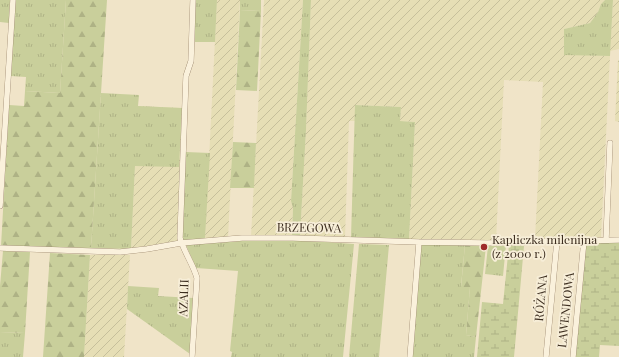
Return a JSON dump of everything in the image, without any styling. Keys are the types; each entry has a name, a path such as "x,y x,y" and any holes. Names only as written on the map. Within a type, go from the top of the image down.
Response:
{"street":[{"path":"0,206 13,0"},
{"path":"181,243 186,76 192,61 193,0"},
{"path":"606,240 610,143"},
{"name":"BRZEGOWA","path":"0,248 120,252 181,243 242,238 487,243 619,240"},
{"name":"LAWENDOWA","path":"573,357 584,240"},
{"name":"RÓŻANA","path":"546,357 557,241"},
{"path":"410,357 419,242"},
{"name":"AZALII","path":"181,243 197,278 192,357"}],"shaded area":[{"path":"217,0 240,0 228,238 205,239"},
{"path":"264,0 303,0 291,200 293,208 292,235 251,236"},
{"path":"311,0 605,0 590,23 564,29 564,54 610,56 601,237 535,239 543,82 504,80 496,240 409,239 415,122 400,121 401,107 355,105 355,121 349,121 345,237 300,236"},
{"path":"613,0 619,0 619,49 610,51"},
{"path":"619,60 619,122 615,121"},
{"path":"138,106 182,108 177,241 131,249"},
{"path":"90,255 130,255 124,357 84,357"}],"green space":[{"path":"0,0 10,0 9,23 0,22"},
{"path":"15,0 66,0 60,93 25,91 26,77 11,76"},
{"path":"66,0 107,0 91,248 1,246 9,105 24,106 25,91 60,93"},
{"path":"195,0 217,0 215,42 195,42"},
{"path":"240,0 261,0 261,11 240,10"},
{"path":"303,0 311,0 300,236 292,235 293,208 291,201"},
{"path":"605,0 613,0 610,56 564,55 564,29 590,23"},
{"path":"240,10 261,11 257,91 236,90"},
{"path":"101,93 139,95 138,106 182,108 179,167 135,166 131,249 91,248"},
{"path":"355,105 401,107 400,121 415,122 409,239 351,237"},
{"path":"233,142 256,143 254,188 230,188"},
{"path":"186,152 210,153 205,239 184,241 182,238"},
{"path":"241,241 324,241 354,244 343,357 231,357 232,352 230,351 238,271 196,268 186,245"},
{"path":"586,243 619,243 619,346 600,345 599,357 575,357"},
{"path":"359,244 389,245 379,357 349,357"},
{"path":"421,244 465,245 461,286 470,287 466,335 476,337 474,357 411,357"},
{"path":"465,245 486,246 476,337 466,335 470,287 461,287"},
{"path":"506,245 503,276 485,274 488,246"},
{"path":"509,245 524,246 514,357 477,357 482,302 503,304"},
{"path":"3,251 30,252 25,333 0,332 0,286"},
{"path":"50,253 90,255 84,357 43,357"},
{"path":"128,286 159,288 158,296 193,298 190,354 127,309"},
{"path":"0,332 25,333 23,357 0,357"}],"place":[{"name":"Kapliczka milenijna (z 2000 r.)","path":"484,247"}]}
